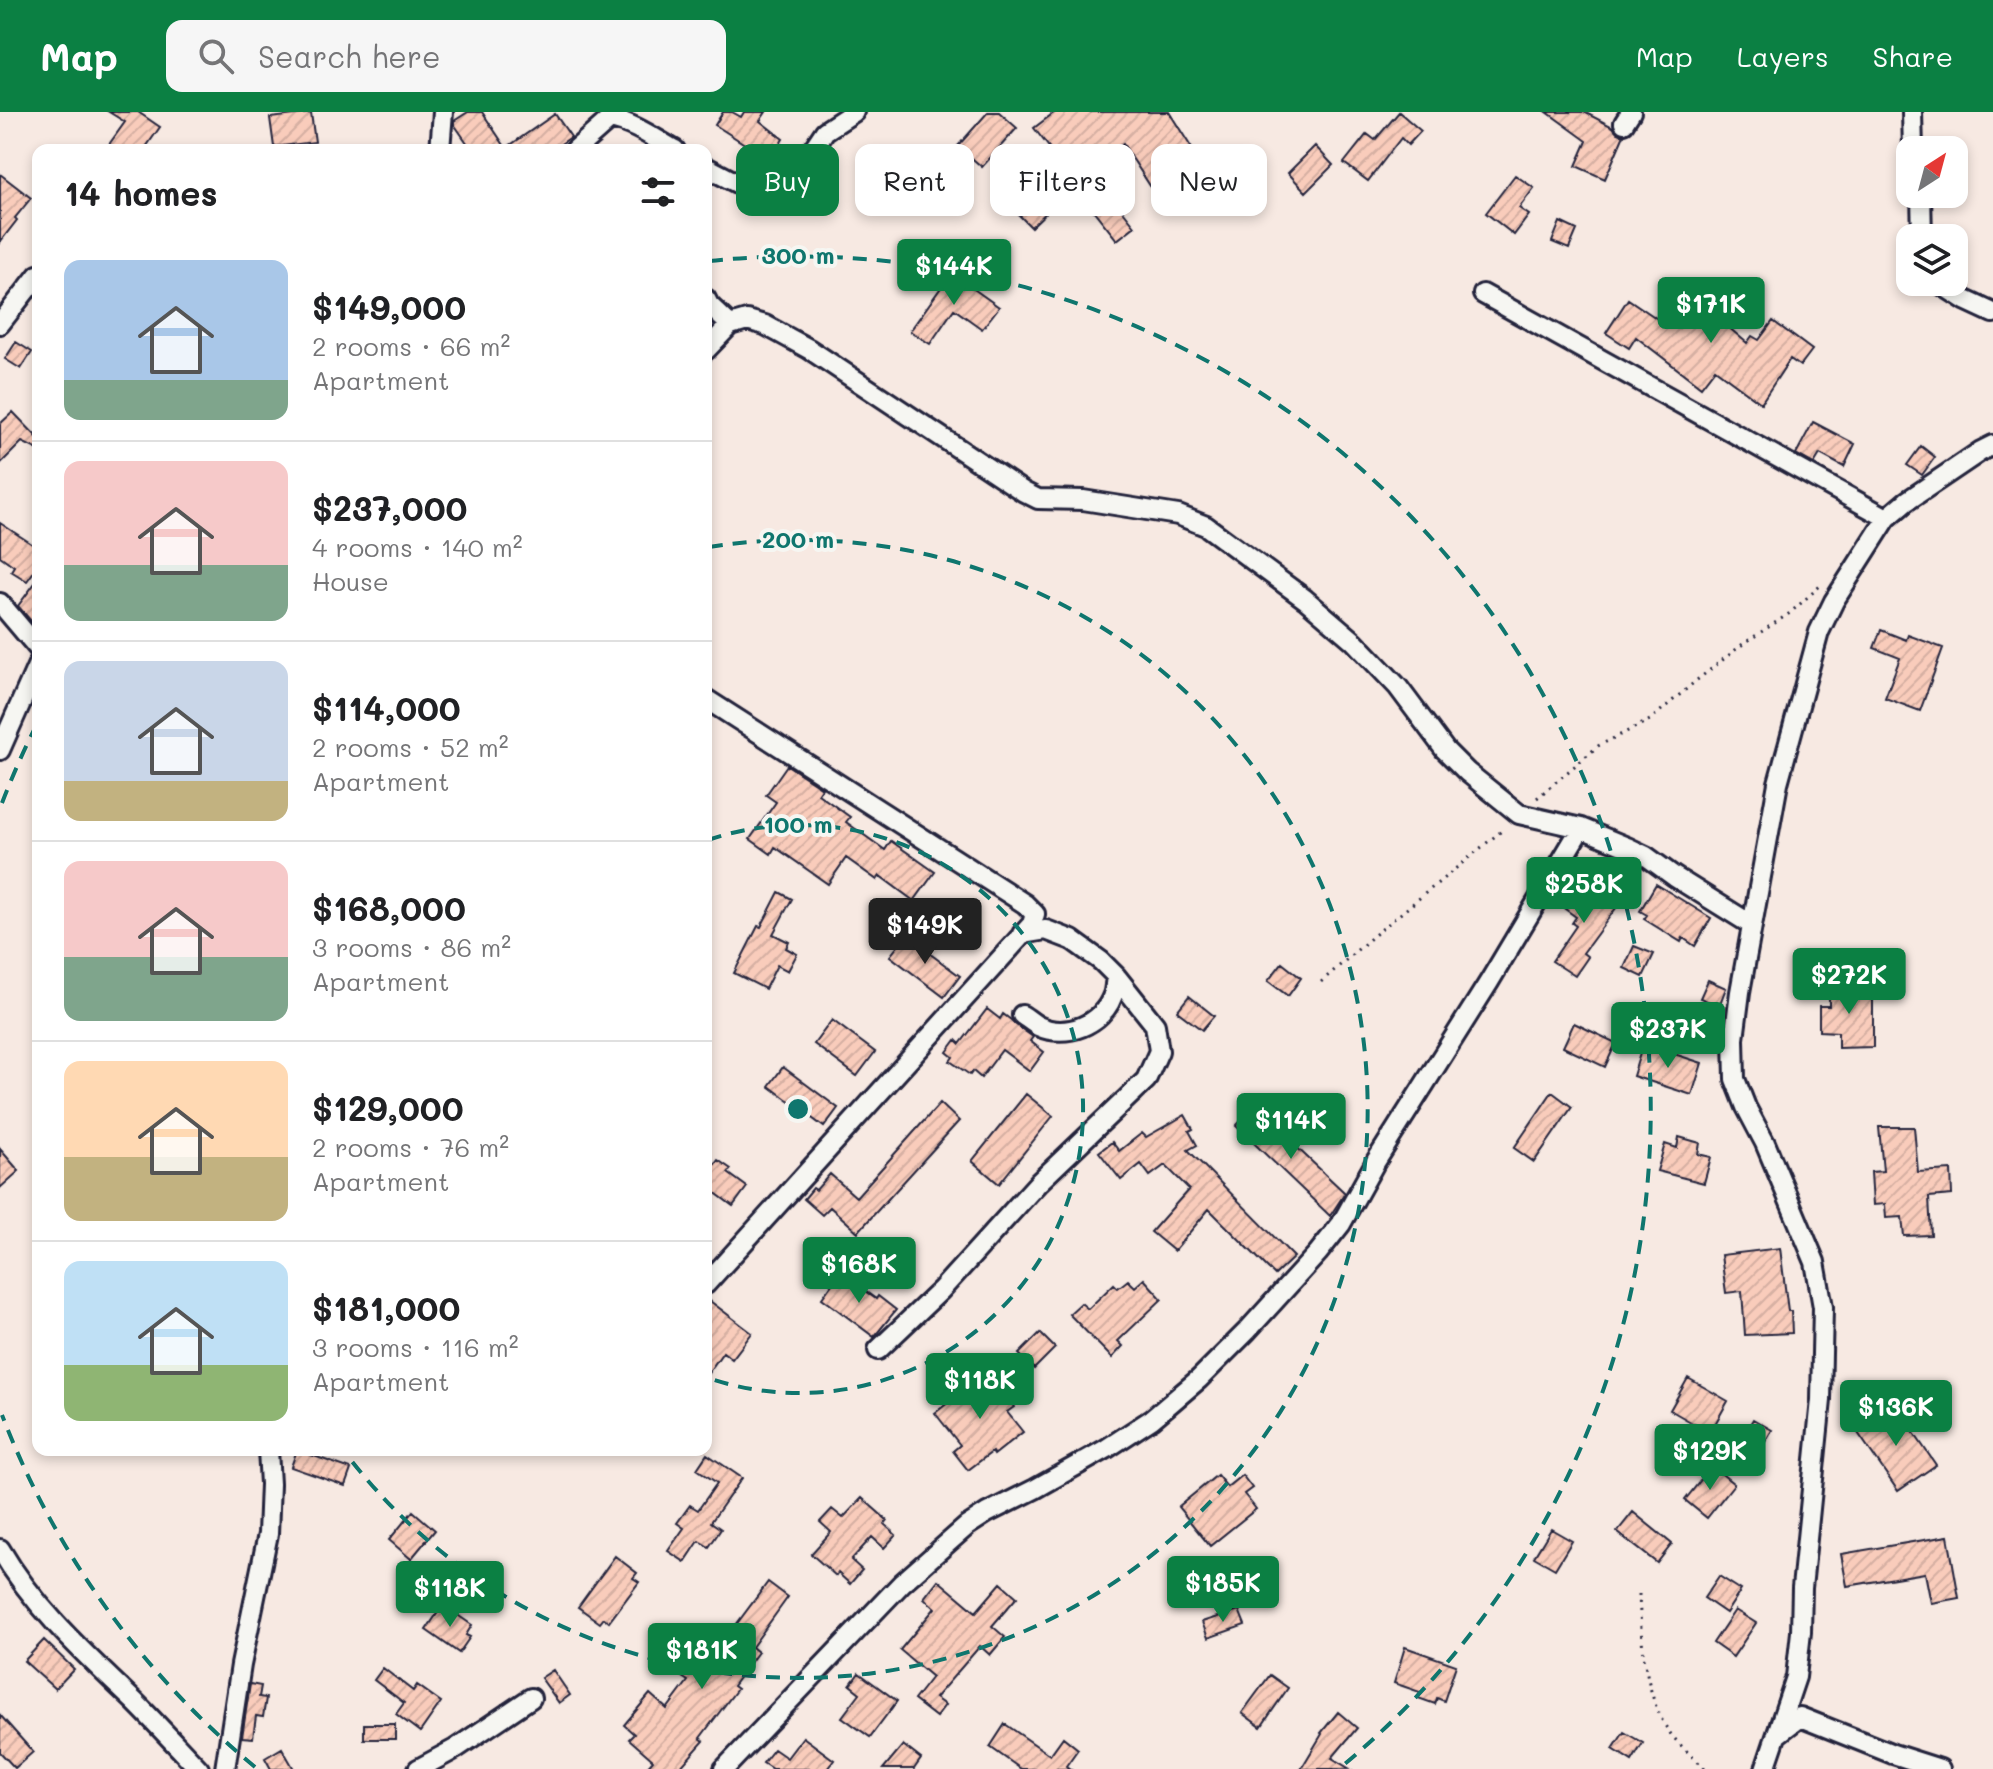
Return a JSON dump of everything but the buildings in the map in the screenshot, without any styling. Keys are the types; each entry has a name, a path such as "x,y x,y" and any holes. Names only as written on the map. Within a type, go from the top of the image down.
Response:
{"street":[{"path":"440,144 443,112"},
{"path":"712,170 758,194 775,196 787,188 825,131 854,112"},
{"path":"1912,112 1913,136"},
{"path":"582,144 610,119 639,120 668,144"},
{"path":"0,324 32,283"},
{"path":"1483,294 1887,518"},
{"path":"1959,296 1993,313"},
{"path":"712,308 730,325"},
{"path":"712,344 730,325 747,320 765,325 809,349 1038,499 1083,500 1178,515 1206,526 1305,599 1354,641 1398,687 1445,750 1519,814 1581,828 1646,856 1752,925"},
{"path":"1765,1769 1796,1677 1821,1400 1823,1307 1815,1262 1735,1079 1734,1039 1752,925 1778,783 1819,632 1834,601 1887,518 1919,493 1993,445"},
{"path":"0,603 32,641"},
{"path":"0,750 32,678"},
{"path":"712,703 1025,904 1035,914 1035,919 1022,934 712,1277"},
{"path":"724,1769 902,1583 967,1526 1106,1449 1152,1419 1199,1379 1257,1320 1341,1224 1376,1161 1581,828"},
{"path":"878,1350 941,1290 1039,1182 1146,1080 1159,1051 1155,1025 1101,961 1072,940 1046,930 1022,934"},
{"path":"1022,1015 1037,1026 1055,1031 1074,1030 1091,1023 1105,1011 1114,994 1116,976"},
{"path":"225,1769 241,1665 268,1534 268,1456"},
{"path":"0,1549 31,1596 65,1635 199,1769"},
{"path":"418,1769 455,1749 531,1698"},
{"path":"1779,1733 1800,1717 1940,1769"}],"path":[{"path":"1321,982 1598,746 1650,720 1743,644 1790,613 1826,581"},
{"path":"1639,1594 1645,1663 1659,1712 1670,1733 1705,1769"}]}
